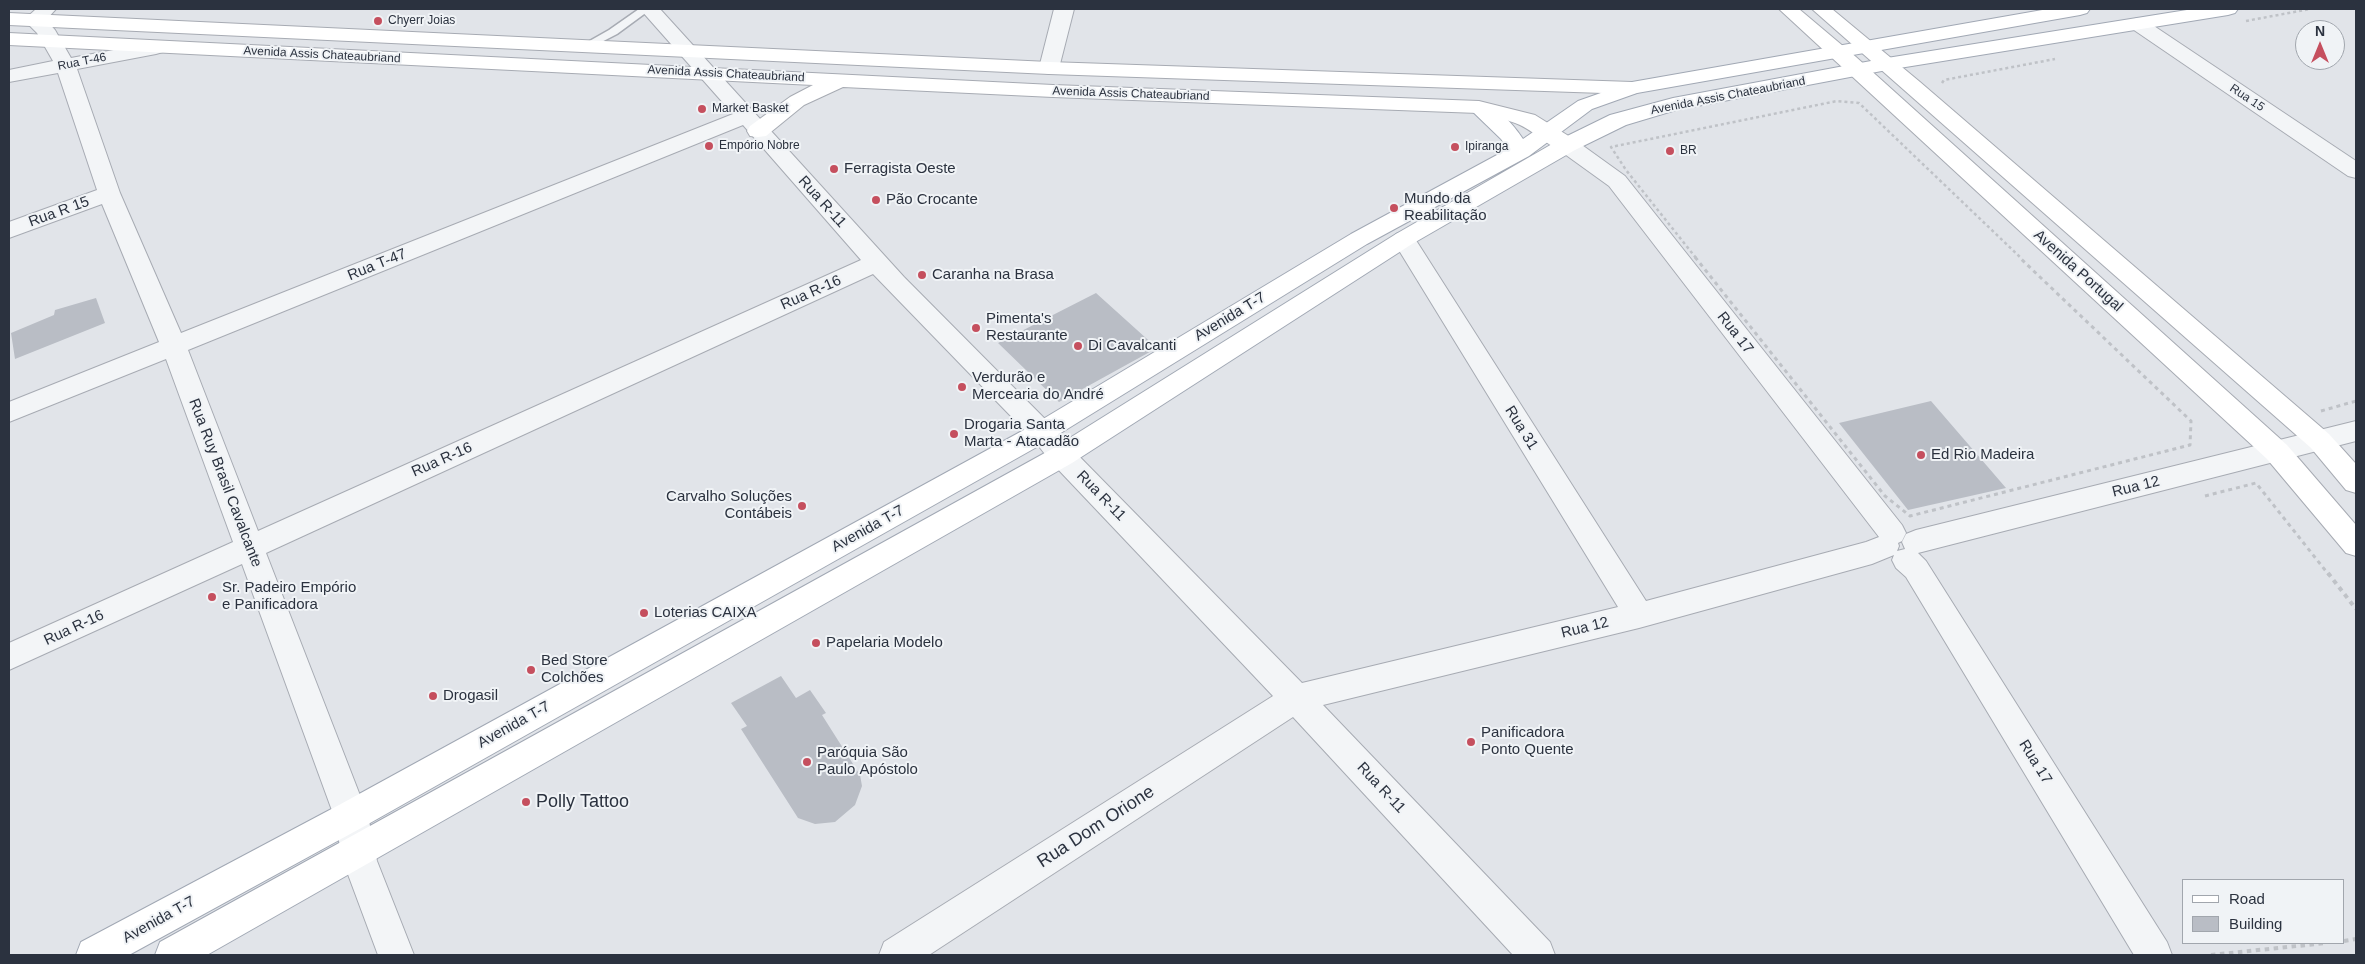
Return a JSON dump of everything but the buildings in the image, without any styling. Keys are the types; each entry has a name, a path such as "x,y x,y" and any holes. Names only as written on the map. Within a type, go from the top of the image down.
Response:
{"main road":[{"name":"Avenida Portugal","path":"1788,9 1859,70 2277,452 2356,545"},
{"name":"Avenida Portugal","path":"1821,9 1887,64 2320,441 2356,482"},
{"name":"Avenida Assis Chateaubriand","path":"9,19 41,14 691,52 1049,68 1632,88 2080,9"},
{"name":"Avenida Assis Chateaubriand","path":"9,39 156,48 711,73 1053,91 1479,107 1526,120 1557,139 1673,104 1887,64 2138,24 2233,16"},
{"path":"751,124 841,80"},
{"name":"Avenida T-7","path":"173,955 1062,456 1404,239 1557,139 1585,105 1632,88"},
{"path":"1479,107 1509,134 1521,151"},
{"name":"Avenida T-7","path":"94,955 351,816 1042,432 1359,239 1521,151 1557,139"}],"street":[{"name":"Rua R-11","path":"650,9 711,73 751,124 876,263 1042,432 1062,456 1296,698 1537,955"},
{"path":"1049,68 1064,9"},
{"name":"Rua Ruy Brasil Cavalcante","path":"41,14 66,66 110,193 174,347 351,816 360,861 396,955"},
{"name":"Rua 15","path":"2138,24 2356,172"},
{"name":"Rua T-46","path":"9,76 156,48"},
{"name":"Rua T-47","path":"9,412 751,124"},
{"name":"Rua 17","path":"1557,139 1617,181 1900,548 2154,955"},
{"name":"Rua R 15","path":"9,230 110,193"},
{"name":"Rua 31","path":"1404,239 1639,615"},
{"name":"Rua R-16","path":"9,658 876,263"},
{"name":"Rua 12","path":"1296,698 1639,615 2356,431"},
{"name":"Rua Dom Orione","path":"897,955 1296,698"}],"lane":[{"path":"584,47 613,32 646,9"}],"path":[{"path":"2233,16 2310,9"},
{"path":"1944,80 2057,58"},
{"path":"1837,101 1858,104 2191,421 2190,445 1900,548 1885,496 1626,170 1611,146 1837,101"},
{"path":"2316,412 2356,401"},
{"path":"2198,497 2256,484 2356,609"},
{"path":"2211,955 2316,944"}],"place":[{"name":"Chyerr Joias","path":"378,21"},
{"name":"Market Basket","path":"702,109"},
{"name":"Empório Nobre","path":"709,146"},
{"name":"Ipiranga","path":"1455,147"},
{"name":"BR","path":"1670,151"},
{"name":"Ferragista Oeste","path":"834,169"},
{"name":"Pão Crocante","path":"876,200"},
{"name":"Mundo da Reabilitação","path":"1394,208"},
{"name":"Caranha na Brasa","path":"922,275"},
{"name":"Pimenta's Restaurante","path":"976,328"},
{"name":"Di Cavalcanti","path":"1078,346"},
{"name":"Verdurão e Mercearia do André","path":"962,387"},
{"name":"Drogaria Santa Marta - Atacadão","path":"954,434"},
{"name":"Ed Rio Madeira","path":"1921,455"},
{"name":"Carvalho Soluções Contábeis","path":"802,506"},
{"name":"Sr. Padeiro Empório e Panificadora","path":"212,597"},
{"name":"Loterias CAIXA","path":"644,613"},
{"name":"Papelaria Modelo","path":"816,643"},
{"name":"Bed Store Colchões","path":"531,670"},
{"name":"Drogasil","path":"433,696"},
{"name":"Panificadora Ponto Quente","path":"1471,742"},
{"name":"Paróquia São Paulo Apóstolo","path":"807,762"},
{"name":"Polly Tattoo","path":"526,802"}]}
